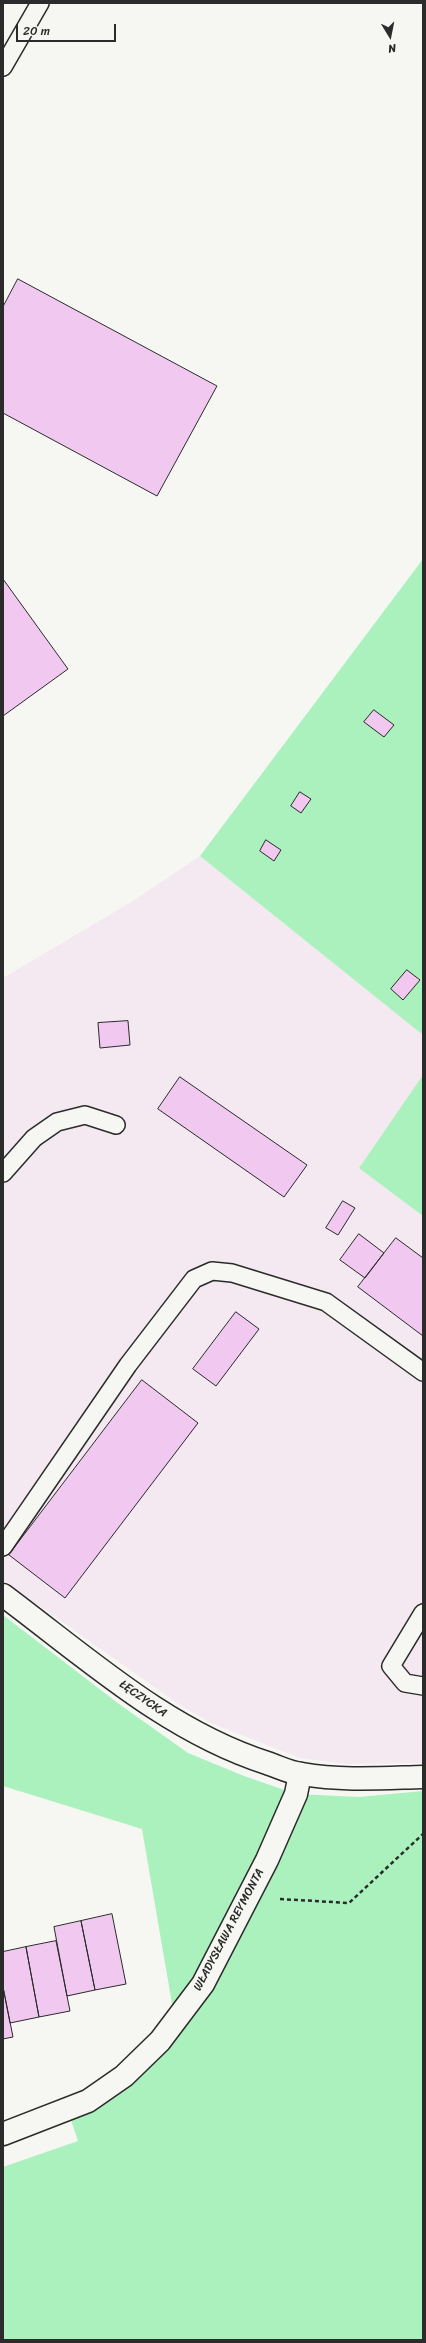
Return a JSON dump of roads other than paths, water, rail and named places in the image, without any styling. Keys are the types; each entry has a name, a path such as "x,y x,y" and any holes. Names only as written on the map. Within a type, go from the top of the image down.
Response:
{"street":[{"name":"ŁĘCZYCKA","path":"3,1595 158,1711 211,1741 253,1759 300,1774 356,1779 423,1777"},
{"name":"WŁADYSŁAWA REYMONTA","path":"3,2134 88,2101 105,2090 141,2060 160,2041 203,1984 267,1860 296,1794 300,1774"}],"lane":[{"path":"3,67 40,3"},
{"path":"3,1173 34,1138 57,1122 85,1115 116,1124"},
{"path":"3,1546 128,1365 194,1280 212,1271 232,1273 326,1302 423,1372"},
{"path":"423,1613 391,1666 405,1683 423,1686"}]}
